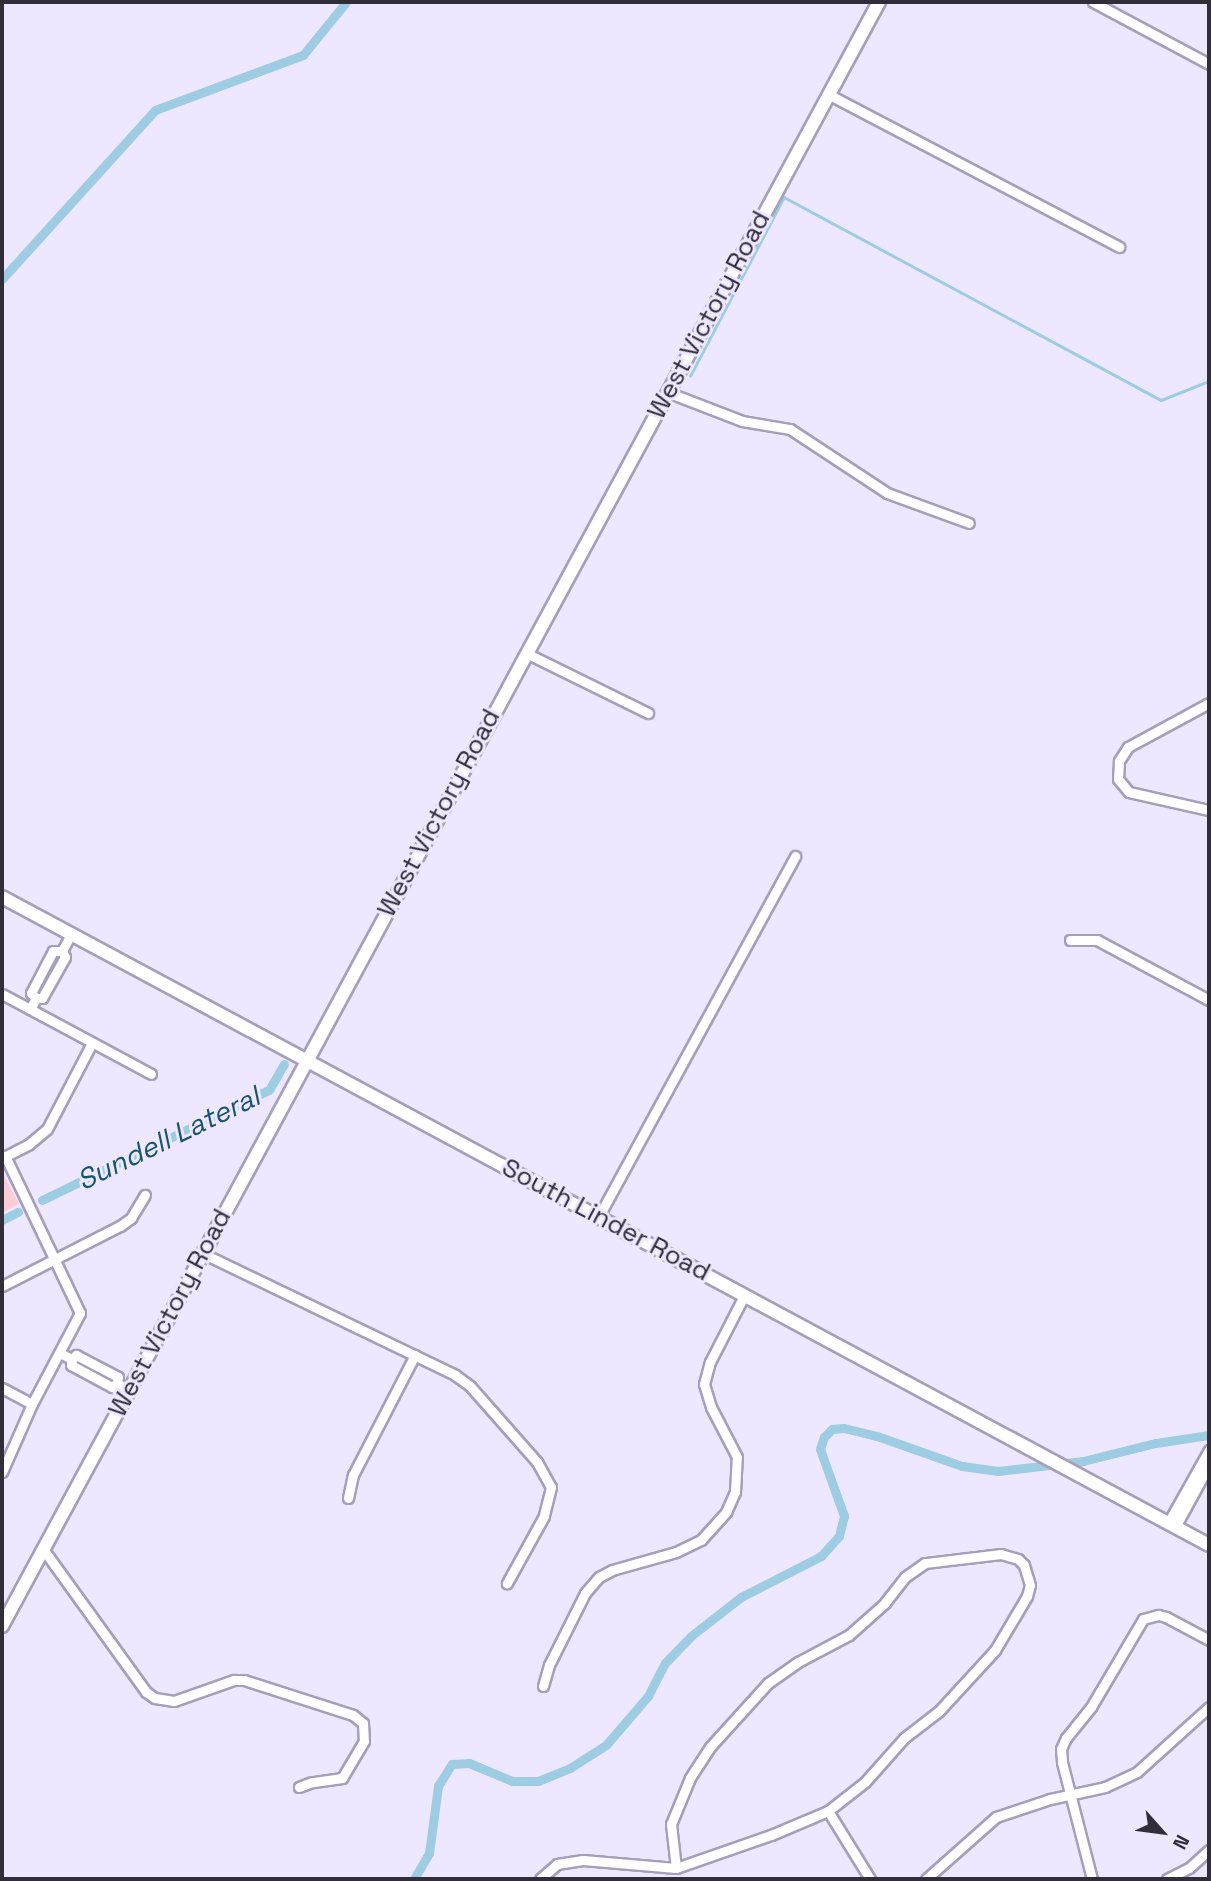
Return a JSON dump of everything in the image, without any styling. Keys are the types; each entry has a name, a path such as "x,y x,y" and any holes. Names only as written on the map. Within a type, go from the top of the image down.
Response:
{"main road":[{"name":"West Victory Road","path":"2,1626 123,1387 202,1253 878,2"},
{"name":"South Linder Road","path":"2,897 1209,1545"}],"street":[{"path":"1093,2 1209,64"},
{"path":"828,94 1119,247"},
{"path":"667,392 742,421 790,429 887,493 969,523"},
{"path":"526,653 648,713"},
{"path":"1209,703 1128,747 1119,761 1118,779 1129,792 1209,810"},
{"path":"599,1216 794,856"},
{"path":"30,1009 36,998 42,998 65,957 62,951 71,934"},
{"path":"1070,940 1097,940 1209,1000"},
{"path":"2,994 151,1074"},
{"path":"2,1472 32,1404 80,1313 4,1157 30,1144 47,1129 92,1043"},
{"path":"2,1286 120,1226 131,1218 145,1195"},
{"path":"202,1253 415,1355 470,1386 547,1476 550,1500 507,1583"},
{"path":"543,1686 549,1665 585,1593 598,1577 701,1540 726,1512 735,1492 737,1457 711,1407 704,1384 710,1362 745,1294"},
{"path":"60,1353 72,1359 76,1355 118,1377 123,1387"},
{"path":"348,1498 353,1475 415,1355"},
{"path":"2,1388 32,1404"},
{"path":"1172,1525 1209,1450"},
{"path":"1172,1525 1209,1465"},
{"path":"43,1549 146,1692 155,1698 174,1701 234,1679 244,1680 353,1715 363,1723 364,1741 342,1778 312,1782 299,1787"},
{"path":"540,1878 557,1864 583,1860 676,1868 771,1836 828,1811 865,1782 904,1738 969,1682 995,1650 1027,1596 1030,1585 1028,1572 1018,1559 1001,1555 925,1563 905,1577 885,1603 860,1627 768,1683 710,1747 690,1778 671,1824 676,1868"},
{"path":"1092,1879 1070,1796 1061,1749 1101,1690 1138,1624 1150,1616 1166,1617 1209,1640"},
{"path":"926,1879 996,1817 1105,1787 1137,1773 1209,1707"},
{"path":"828,1811 870,1879"},
{"path":"1167,1879 1189,1868 1209,1850"}],"shaded area":[{"path":"2,1172 19,1204 2,1213"}],"waterway":[{"path":"2,279 155,110 303,55 346,2"},
{"path":"690,376 784,197 1161,400 1209,381"},
{"name":"Sundell Lateral","path":"42,1200 269,1090 284,1064"},
{"name":"Sundell Lateral","path":"2,1220 18,1212"},
{"path":"414,1879 429,1853 438,1786 452,1764 469,1763 512,1781 538,1781 570,1768 606,1745 648,1696 665,1663 691,1636 741,1597 821,1556 839,1536 844,1516 820,1449 824,1437 832,1429 844,1428 877,1436 962,1466 998,1471 1083,1461 1156,1443 1209,1435"}]}
